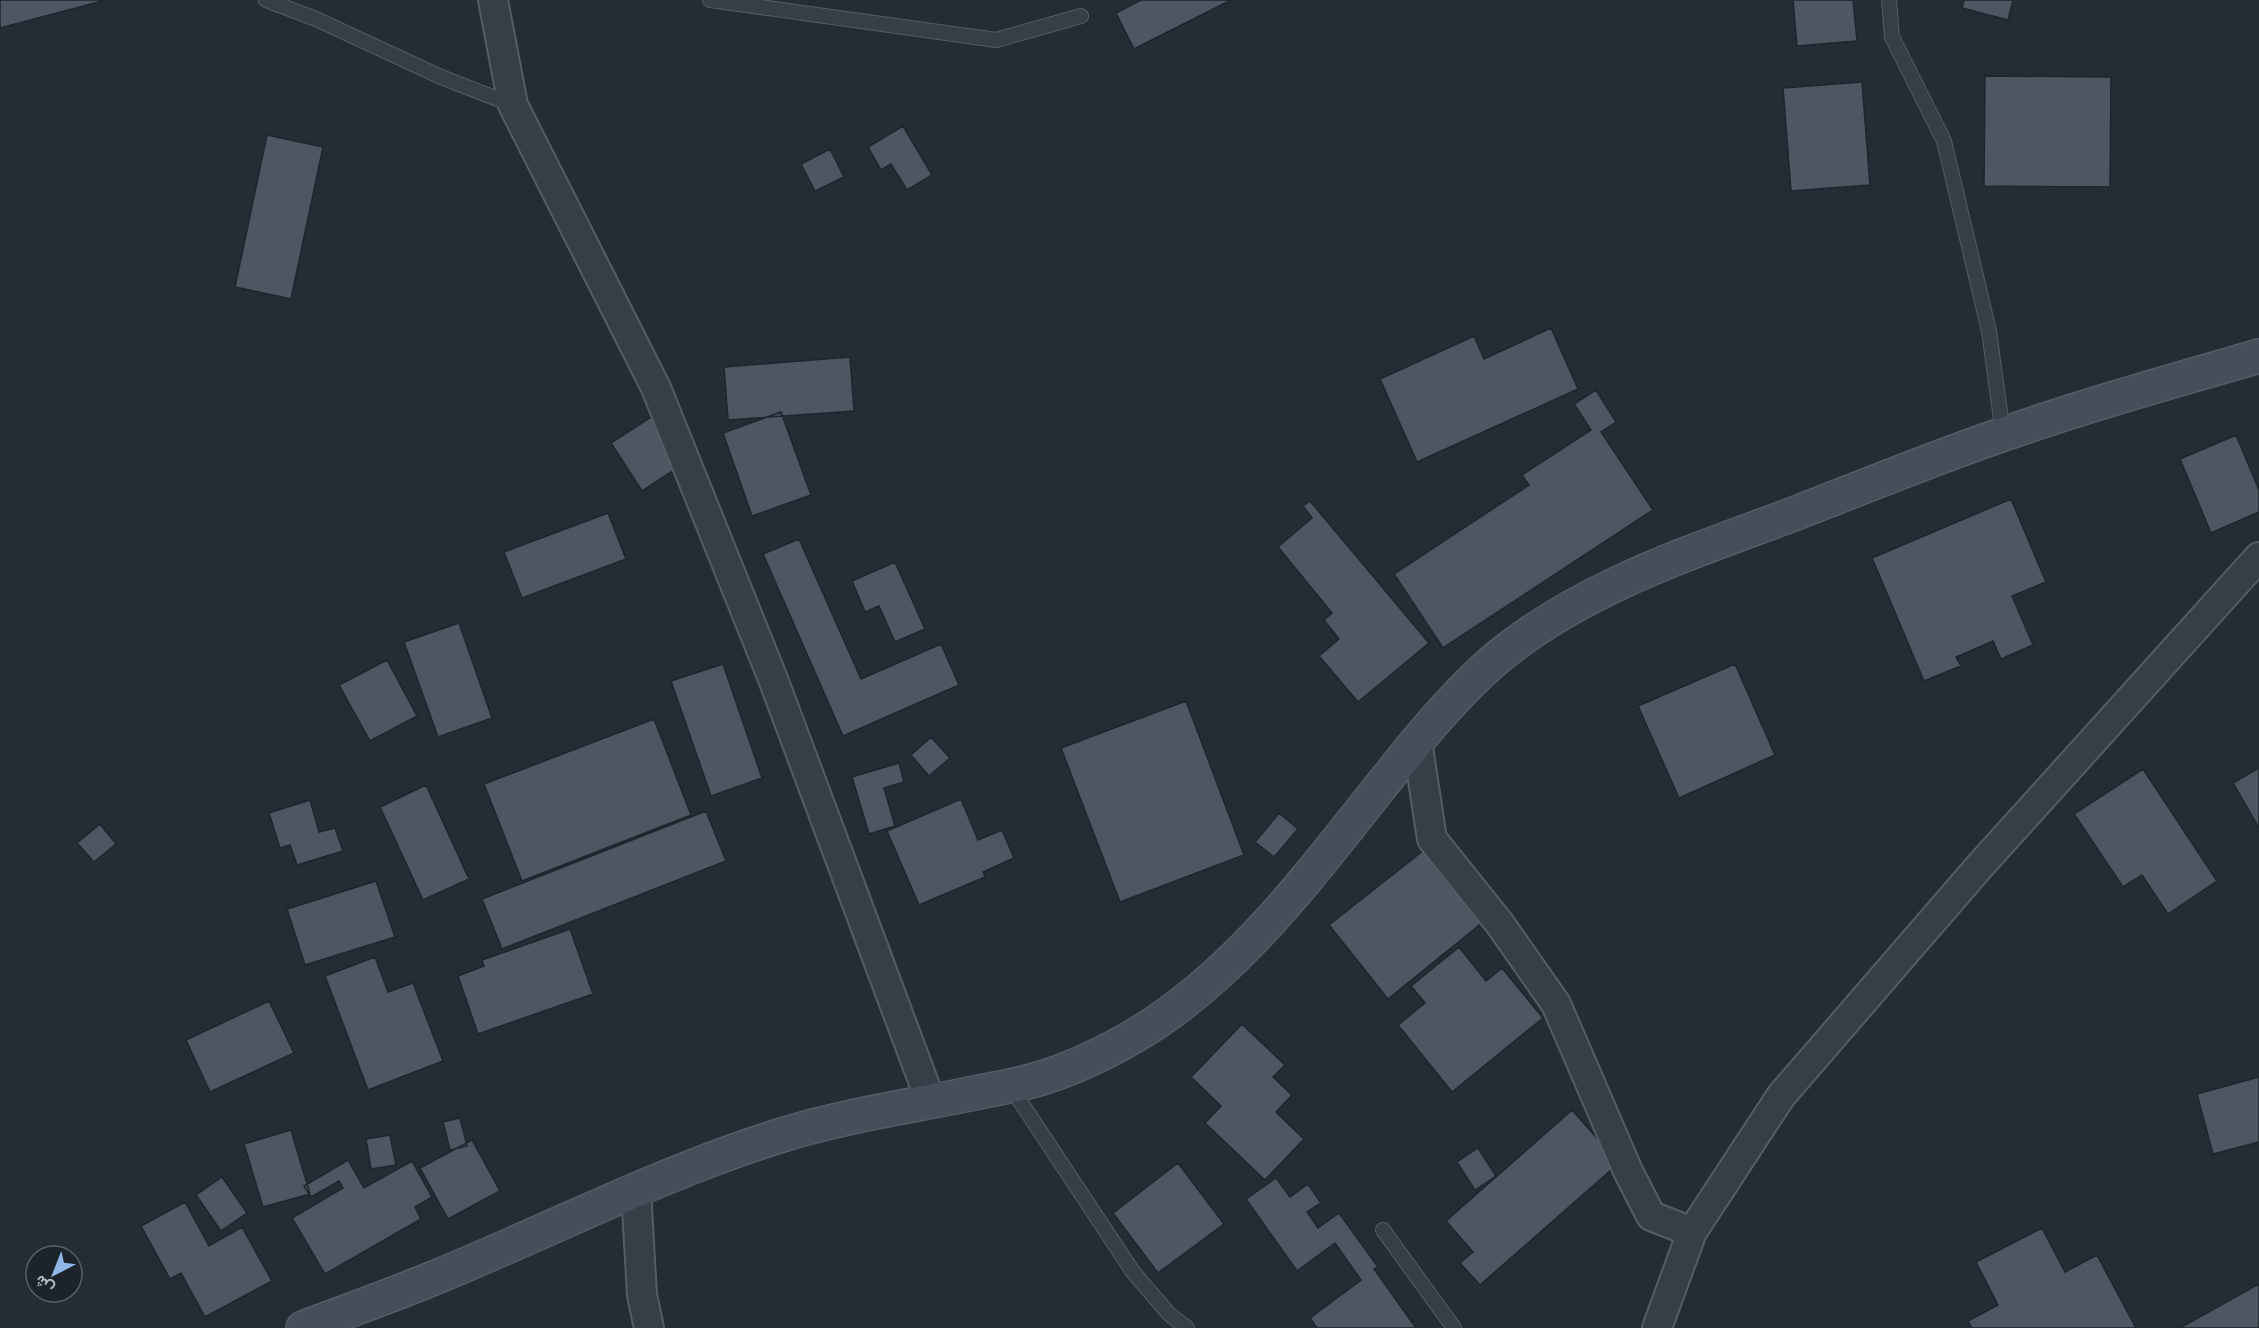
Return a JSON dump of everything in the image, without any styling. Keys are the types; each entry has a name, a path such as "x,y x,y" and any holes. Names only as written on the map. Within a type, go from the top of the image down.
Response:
{"main road":[{"path":"303,1328 429,1281 636,1190 783,1134 834,1120 1044,1078 1093,1058 1140,1032 1184,1001 1224,967 1297,889 1453,700 1491,664 1532,631 1578,603 1675,559 2003,434 2259,356"}],"street":[{"path":"493,0 513,105 656,388 773,680 931,1102"},
{"path":"1657,1328 1692,1232 1781,1096 1978,867 2259,557"},
{"path":"1417,741 1432,839 1500,924 1556,1004 1628,1171 1651,1216 1692,1232"},
{"path":"636,1190 642,1295 649,1328"}],"lane":[{"path":"266,0 315,19 441,77 513,105"},
{"path":"710,0 996,40 1081,16"},
{"path":"1889,0 1892,37 1944,141 1989,331 2003,434"},
{"path":"1010,1086 1133,1272 1169,1314 1187,1328"},
{"path":"1383,1230 1454,1328"}],"building":[{"path":"0,0 106,0 0,28"},
{"path":"1141,0 1231,0 1134,49 1116,13"},
{"path":"1793,0 1853,0 1857,41 1797,46"},
{"path":"1964,0 2013,0 2008,20 1962,8"},
{"path":"1985,76 2111,77 2110,187 1984,186"},
{"path":"1862,82 1870,185 1791,191 1783,88"},
{"path":"903,126 932,175 907,190 891,164 881,170 868,147"},
{"path":"267,135 323,147 291,299 235,287"},
{"path":"830,149 844,177 815,191 801,164"},
{"path":"1551,328 1578,389 1417,462 1380,379 1474,336 1484,359"},
{"path":"850,357 854,411 728,420 724,367"},
{"path":"1596,390 1616,422 1601,432 1653,510 1443,648 1394,574 1529,485 1522,475 1591,430 1574,404"},
{"path":"781,412 811,495 752,516 723,433"},
{"path":"651,417 682,465 642,491 611,443"},
{"path":"2236,435 2259,490 2259,512 2211,533 2180,459"},
{"path":"2011,499 2046,582 2012,596 2033,645 2001,659 1993,641 1956,657 1961,666 1924,681 1872,558"},
{"path":"1310,501 1429,643 1358,702 1319,656 1339,639 1324,620 1332,613 1278,547 1312,518 1303,506"},
{"path":"608,513 626,559 522,598 504,552"},
{"path":"799,539 861,679 941,644 959,685 843,736 763,554"},
{"path":"895,562 925,629 895,642 879,606 865,612 852,581"},
{"path":"459,623 492,718 438,737 404,642"},
{"path":"387,660 417,716 370,741 339,685"},
{"path":"723,664 762,778 711,796 671,681"},
{"path":"1735,664 1775,755 1679,798 1638,706"},
{"path":"1186,701 1244,855 1120,902 1061,748"},
{"path":"654,719 691,815 522,881 484,784"},
{"path":"931,737 950,758 929,776 911,755"},
{"path":"899,763 904,782 884,788 895,826 869,834 852,777"},
{"path":"2259,768 2259,828 2233,783"},
{"path":"2143,769 2217,881 2168,914 2142,875 2123,887 2074,814"},
{"path":"426,785 469,879 423,900 380,807"},
{"path":"961,799 978,840 1002,830 1014,858 983,872 985,877 919,905 887,831"},
{"path":"310,800 319,832 335,828 343,851 297,865 290,845 280,848 269,813"},
{"path":"706,811 726,861 502,949 482,899"},
{"path":"1279,813 1298,829 1274,857 1255,842"},
{"path":"100,824 116,844 94,862 77,843"},
{"path":"1424,850 1483,922 1388,999 1329,925"},
{"path":"376,881 395,937 305,965 287,909"},
{"path":"570,929 593,994 478,1034 458,976 484,966 482,960"},
{"path":"1459,947 1486,981 1502,968 1543,1018 1452,1092 1398,1025 1425,1003 1411,986"},
{"path":"375,957 388,992 413,983 443,1061 368,1090 325,976"},
{"path":"269,1001 294,1053 210,1092 186,1040"},
{"path":"1242,1024 1285,1065 1273,1077 1292,1095 1276,1112 1304,1139 1265,1180 1205,1123 1221,1106 1191,1077"},
{"path":"2259,1077 2259,1142 2213,1154 2197,1094"},
{"path":"1572,1110 1619,1163 1480,1285 1460,1263 1473,1252 1446,1221"},
{"path":"460,1118 467,1146 450,1150 443,1122"},
{"path":"291,1130 310,1194 263,1207 244,1144"},
{"path":"390,1135 396,1165 371,1169 366,1139"},
{"path":"472,1140 500,1191 448,1219 420,1168"},
{"path":"1478,1148 1496,1176 1475,1190 1457,1162"},
{"path":"348,1160 364,1188 412,1161 432,1197 415,1207 421,1219 325,1274 292,1218 343,1188 339,1181 311,1197 304,1186"},
{"path":"1178,1163 1224,1224 1158,1273 1113,1213"},
{"path":"222,1177 247,1213 221,1231 196,1195"},
{"path":"1276,1178 1290,1197 1308,1184 1321,1203 1307,1212 1318,1228 1339,1213 1378,1267 1374,1269 1416,1328 1317,1328 1310,1318 1361,1280 1335,1243 1297,1271 1246,1199"},
{"path":"185,1202 209,1246 242,1227 272,1281 205,1317 181,1273 170,1279 141,1226"},
{"path":"2042,1228 2065,1272 2097,1255 2136,1328 1972,1328 1968,1321 1998,1305 1976,1262"},
{"path":"2259,1284 2259,1328 2180,1328"}]}
